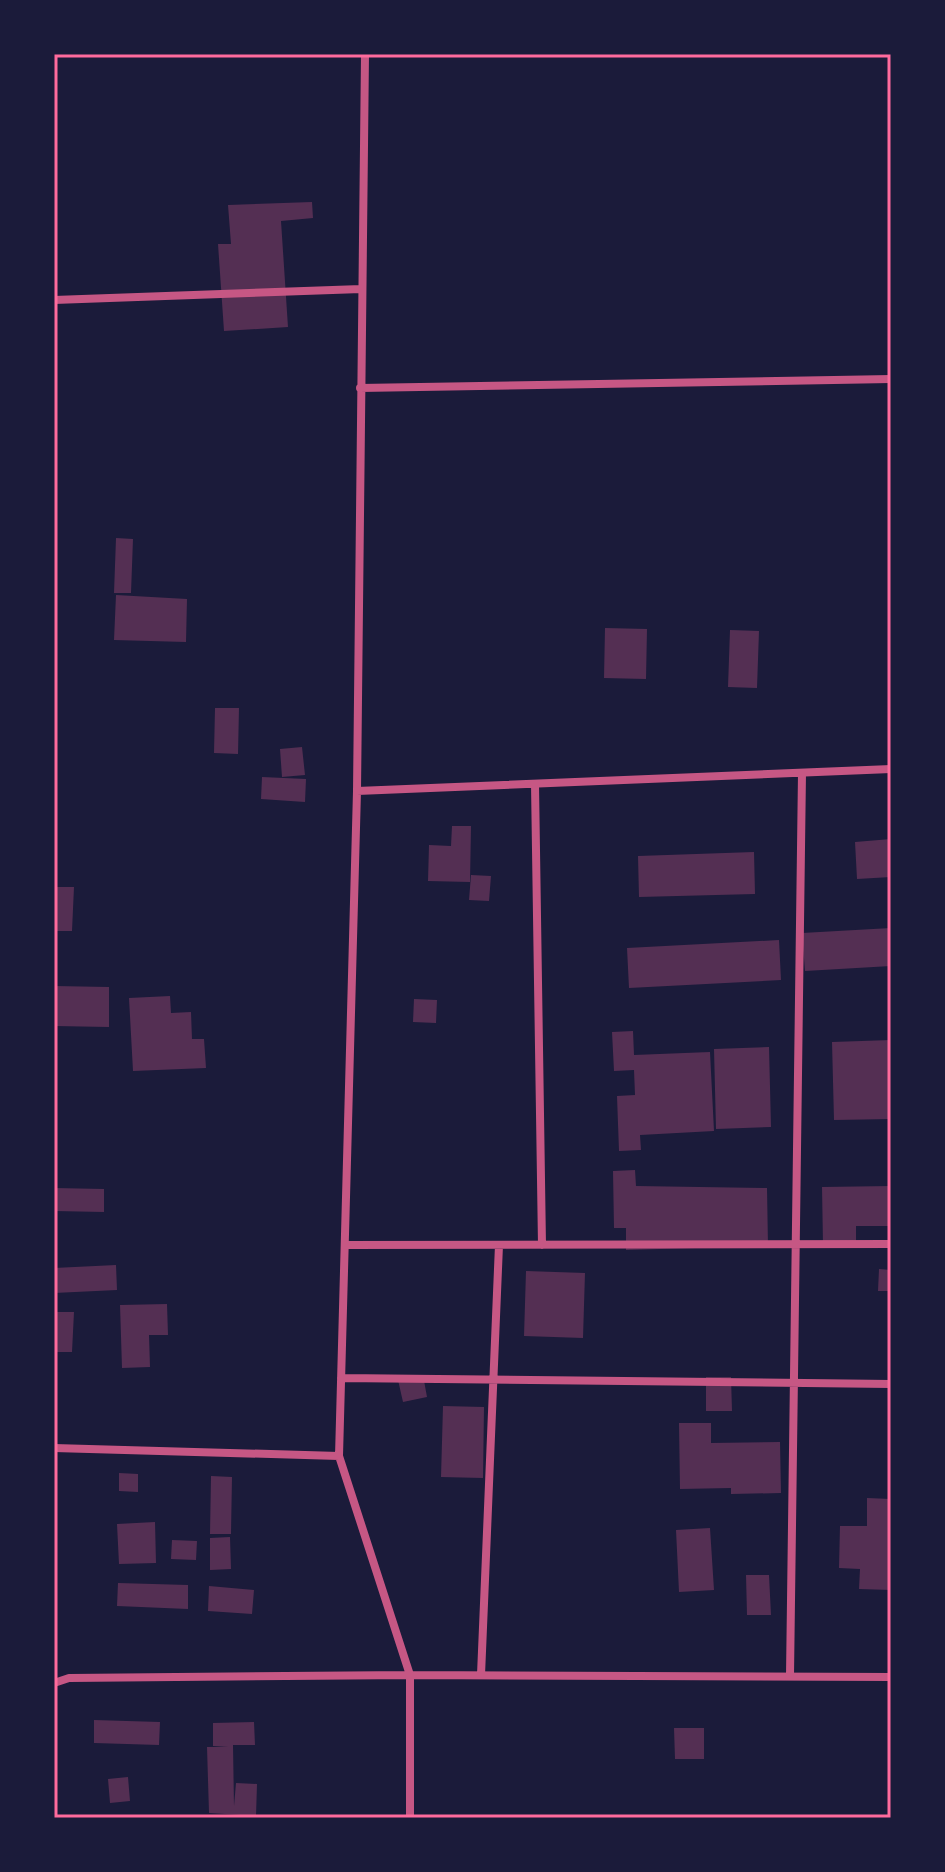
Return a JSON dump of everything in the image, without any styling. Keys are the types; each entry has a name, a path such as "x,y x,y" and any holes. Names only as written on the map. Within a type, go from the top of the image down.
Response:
{"street":[{"path":"365,54 357,791 339,1456 410,1675 410,1818"},
{"path":"54,300 361,289"},
{"path":"360,388 891,379"},
{"path":"357,791 891,769"},
{"path":"790,1676 802,773"},
{"path":"535,784 542,1245"},
{"path":"345,1245 891,1244"},
{"path":"481,1675 499,1245"},
{"path":"341,1378 891,1384"},
{"path":"54,1448 339,1456"},
{"path":"54,1683 69,1678 410,1675 891,1677"}],"building":[{"path":"312,202 313,218 281,221 288,327 224,331 218,244 231,244 228,205"},
{"path":"116,538 133,539 131,593 114,593"},
{"path":"116,595 187,599 186,642 114,640"},
{"path":"605,628 647,629 646,679 604,678"},
{"path":"730,630 759,631 757,688 728,687"},
{"path":"215,708 239,708 238,754 214,753"},
{"path":"302,747 305,775 282,777 280,749"},
{"path":"262,777 306,779 305,802 261,799"},
{"path":"452,826 471,826 470,882 428,881 429,845 451,846"},
{"path":"891,839 891,877 857,879 855,842"},
{"path":"754,852 755,894 639,897 638,856"},
{"path":"471,875 491,876 489,901 469,900"},
{"path":"54,887 74,887 72,931 54,931"},
{"path":"891,928 891,966 805,971 802,933"},
{"path":"779,940 781,980 629,988 627,948"},
{"path":"54,986 109,987 109,1027 54,1026"},
{"path":"170,996 171,1013 191,1012 192,1039 204,1039 206,1068 133,1071 129,998"},
{"path":"414,999 437,1000 436,1023 413,1022"},
{"path":"633,1031 634,1055 710,1052 714,1131 640,1135 641,1150 619,1151 617,1096 635,1095 634,1070 614,1071 612,1032"},
{"path":"891,1040 891,1119 834,1120 832,1042"},
{"path":"769,1047 771,1127 716,1129 714,1049"},
{"path":"635,1170 636,1186 767,1188 768,1246 626,1250 626,1228 614,1228 613,1171"},
{"path":"891,1186 891,1226 856,1226 856,1245 823,1245 822,1187"},
{"path":"54,1188 104,1189 104,1212 54,1211"},
{"path":"116,1265 117,1290 54,1293 54,1268"},
{"path":"879,1269 891,1270 891,1291 878,1291"},
{"path":"526,1271 585,1273 583,1338 524,1336"},
{"path":"167,1304 168,1335 149,1335 150,1367 122,1368 120,1305"},
{"path":"54,1312 74,1312 72,1352 54,1352"},
{"path":"423,1375 427,1397 403,1402 398,1380"},
{"path":"706,1377 731,1377 732,1411 706,1411"},
{"path":"443,1406 484,1407 483,1478 441,1477"},
{"path":"679,1423 711,1423 711,1443 780,1442 781,1493 731,1494 731,1488 680,1489"},
{"path":"119,1473 138,1474 138,1492 119,1491"},
{"path":"211,1476 232,1477 231,1534 210,1534"},
{"path":"867,1498 891,1499 891,1590 859,1589 860,1569 839,1568 840,1526 867,1526"},
{"path":"155,1522 156,1563 119,1564 117,1524"},
{"path":"710,1528 714,1590 679,1592 676,1530"},
{"path":"230,1537 231,1569 210,1570 210,1538"},
{"path":"172,1540 197,1541 196,1560 171,1559"},
{"path":"746,1575 769,1575 771,1615 747,1615"},
{"path":"118,1583 188,1585 188,1609 117,1606"},
{"path":"209,1586 254,1590 252,1614 208,1611"},
{"path":"94,1720 160,1722 159,1745 94,1743"},
{"path":"254,1722 255,1745 233,1745 234,1806 236,1783 257,1784 256,1816 209,1813 207,1747 228,1747 213,1746 213,1723"},
{"path":"674,1728 704,1728 704,1759 675,1759"},
{"path":"128,1777 130,1801 110,1803 108,1779"}]}
